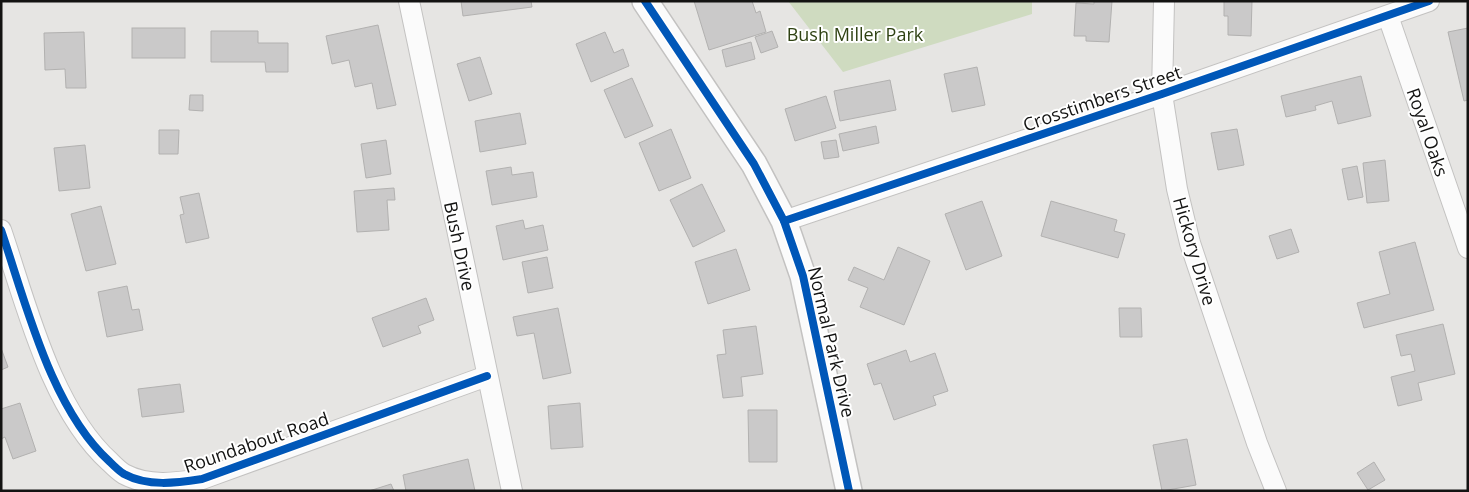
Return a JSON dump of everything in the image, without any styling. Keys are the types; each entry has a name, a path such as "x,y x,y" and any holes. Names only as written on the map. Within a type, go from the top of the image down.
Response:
{"street":[{"name":"Bush Drive","path":"409,1 512,491"},
{"name":"Normal Park Drive","path":"645,1 754,164 784,221 803,276 849,491"},
{"name":"Hickory Drive","path":"1164,1 1162,94 1176,189 1190,243 1257,443 1276,491"},
{"name":"Crosstimbers Street","path":"784,221 1162,94 1429,1"},
{"name":"Royal Oaks","path":"1388,16 1468,248"},
{"name":"Roundabout Road","path":"1,230 38,342 67,408 97,450 123,474 149,483 174,484 202,480 487,376"}],"green space":[{"name":"Bush Miller Park","path":"788,1 1032,1 1032,14 843,72"}],"building":[{"path":"461,1 531,1 532,7 463,16"},
{"path":"694,1 752,1 756,13 760,11 766,32 709,50"},
{"path":"1094,1 1112,1 1109,42 1086,41 1086,36 1074,36 1076,3 1094,4"},
{"path":"1224,1 1252,1 1251,36 1228,35 1228,16 1224,16"},
{"path":"378,25 396,105 377,109 372,83 355,87 349,60 332,64 326,36"},
{"path":"132,28 185,28 185,58 132,58"},
{"path":"1468,28 1468,100 1464,101 1448,32"},
{"path":"211,31 258,31 258,43 288,43 288,72 266,72 265,62 211,62"},
{"path":"772,31 778,47 761,53 755,37"},
{"path":"84,32 86,88 66,88 65,69 45,70 44,33"},
{"path":"605,32 614,53 623,49 629,66 591,82 576,44"},
{"path":"751,42 755,59 726,67 722,50"},
{"path":"480,57 492,94 469,101 457,64"},
{"path":"977,67 985,105 952,112 944,74"},
{"path":"1361,76 1371,116 1338,124 1332,101 1315,106 1316,110 1286,117 1281,96"},
{"path":"632,78 653,126 625,138 604,90"},
{"path":"890,80 896,110 840,121 834,91"},
{"path":"190,95 203,95 203,111 189,110"},
{"path":"826,96 836,128 795,141 785,109"},
{"path":"520,113 526,144 480,152 475,121"},
{"path":"876,126 879,143 843,151 839,134"},
{"path":"671,129 691,178 659,191 639,143"},
{"path":"1237,129 1244,165 1218,170 1211,133"},
{"path":"159,130 179,130 178,154 159,154"},
{"path":"386,140 391,174 366,178 361,144"},
{"path":"836,140 839,157 824,159 821,142"},
{"path":"85,145 90,188 59,191 54,148"},
{"path":"1385,160 1389,201 1367,203 1363,163"},
{"path":"1357,166 1363,197 1348,200 1342,169"},
{"path":"511,167 512,175 533,172 537,197 492,205 486,171"},
{"path":"702,184 725,231 693,247 670,200"},
{"path":"394,188 395,200 387,200 389,230 357,232 354,191"},
{"path":"199,193 209,238 186,243 180,215 184,214 180,197"},
{"path":"982,201 1002,256 966,270 945,214"},
{"path":"1051,201 1117,220 1114,231 1125,234 1118,258 1041,236"},
{"path":"101,206 116,264 86,271 71,214"},
{"path":"523,220 525,229 543,225 548,250 503,260 496,226"},
{"path":"1291,229 1299,252 1277,259 1269,236"},
{"path":"1415,242 1434,310 1364,328 1357,303 1390,294 1379,252"},
{"path":"898,247 930,261 904,325 860,307 868,288 848,280 854,267 884,280"},
{"path":"736,249 750,290 708,304 695,262"},
{"path":"547,257 553,288 528,293 522,262"},
{"path":"127,286 132,310 139,309 143,330 107,337 98,292"},
{"path":"426,298 434,320 418,326 421,333 383,347 372,318"},
{"path":"558,308 571,373 543,379 534,333 517,336 513,317"},
{"path":"1119,308 1141,308 1142,337 1120,337"},
{"path":"1443,324 1455,374 1418,383 1422,400 1398,406 1391,377 1415,371 1411,354 1401,356 1396,335"},
{"path":"756,326 763,374 741,377 743,396 723,398 717,355 726,354 723,330"},
{"path":"1,348 8,367 1,370"},
{"path":"906,350 910,362 935,353 948,391 933,396 936,405 894,420 881,383 874,385 867,364"},
{"path":"180,384 184,412 142,417 138,389"},
{"path":"20,403 36,451 13,459 5,437 1,439 1,409"},
{"path":"580,403 583,447 551,449 548,406"},
{"path":"748,410 777,410 777,462 749,462"},
{"path":"1187,439 1196,485 1162,491 1153,445"},
{"path":"468,459 475,491 406,491 403,475"},
{"path":"1374,462 1385,480 1368,490 1357,473"},
{"path":"391,484 394,491 369,491"}],"cycle path":[{"path":"645,1 754,164 784,221 803,276 849,491"},
{"path":"784,221 1162,94 1429,1"},
{"path":"1,230 31,322 56,385 89,440 122,473 133,478 162,483 202,479 487,376"}]}
